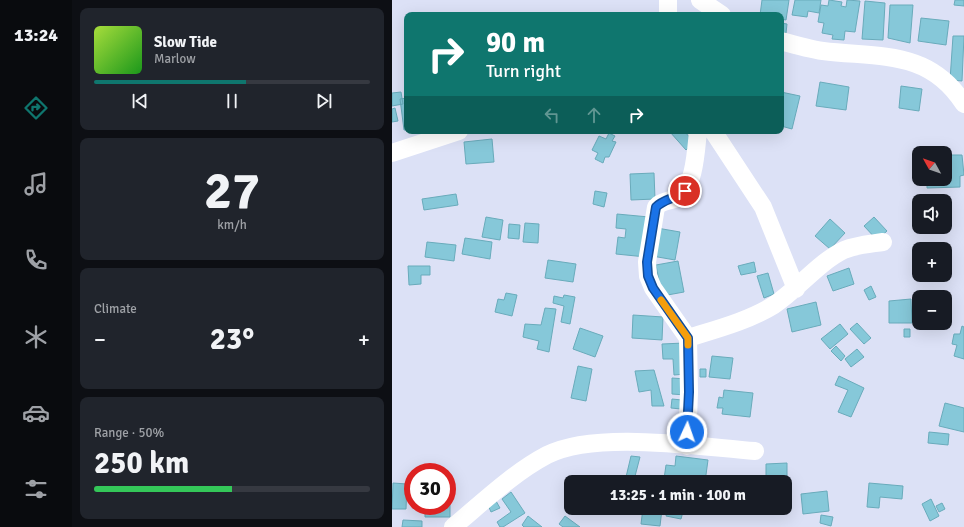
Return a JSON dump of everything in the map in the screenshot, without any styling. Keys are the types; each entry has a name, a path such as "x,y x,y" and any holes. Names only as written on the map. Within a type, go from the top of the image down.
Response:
{"street":[{"path":"668,0 668,12"},
{"path":"700,0 718,12"},
{"path":"784,42 821,51 875,54 897,58 916,64 932,70 955,90 964,104"},
{"path":"392,153 450,134"},
{"path":"687,446 689,392 688,338 653,288 648,276 647,262 656,207 664,201 677,197 687,187 694,165 698,134"},
{"path":"715,134 763,207 796,289"},
{"path":"688,338 751,316 772,305 796,289 832,257 844,250 862,245 883,242"},
{"path":"462,524 506,483 549,454 576,446 604,442 755,451"}],"building":[{"path":"762,0 789,0 786,20 784,20 784,12 760,12"},
{"path":"795,0 821,0 819,13 808,11 807,17 792,15"},
{"path":"829,0 842,2 841,6 846,7 847,0 860,1 855,32 845,31 844,40 832,39 833,35 822,33 824,23 818,22 821,5 828,6"},
{"path":"955,0 964,0 964,6 954,5"},
{"path":"865,1 885,3 883,40 862,39"},
{"path":"890,5 913,5 910,43 888,38"},
{"path":"921,18 949,21 946,45 918,41"},
{"path":"784,24 787,24 786,33 784,33"},
{"path":"953,36 964,36 962,81 950,80"},
{"path":"820,82 849,87 846,110 816,106"},
{"path":"901,86 922,89 919,111 899,108"},
{"path":"401,92 403,104 392,106 392,93"},
{"path":"784,93 800,96 792,129 784,127"},
{"path":"404,98 404,130 400,99"},
{"path":"395,108 398,121 392,122 392,109"},
{"path":"608,134 611,134 615,136 612,141 616,142 609,157 605,157 603,163 595,159 598,153 592,150 599,136 606,139"},
{"path":"672,134 687,134 694,142 686,150"},
{"path":"492,139 494,162 466,164 464,142"},
{"path":"952,155 962,155 964,175 960,176 960,187 927,188 927,186 952,186"},
{"path":"654,173 655,199 631,200 630,174"},
{"path":"595,191 607,193 604,207 593,204"},
{"path":"456,194 458,205 424,210 422,199"},
{"path":"617,214 649,217 646,257 616,254 618,237 625,238 626,229 616,228"},
{"path":"486,217 503,220 500,240 482,237"},
{"path":"874,217 887,231 877,240 864,226"},
{"path":"830,219 845,233 830,249 815,236"},
{"path":"525,223 539,224 538,243 523,242"},
{"path":"509,224 520,225 519,239 508,238"},
{"path":"657,228 680,232 675,260 652,256"},
{"path":"465,238 492,242 490,259 462,254"},
{"path":"427,242 456,245 454,261 425,257"},
{"path":"548,260 576,264 573,282 545,278"},
{"path":"678,261 684,292 662,296 656,265"},
{"path":"754,262 756,272 741,275 738,266"},
{"path":"408,266 430,266 430,275 421,275 421,284 409,285"},
{"path":"849,268 854,284 833,291 827,276"},
{"path":"768,273 774,294 764,298 757,276"},
{"path":"871,286 876,297 869,300 864,290"},
{"path":"506,293 517,295 512,316 495,312 498,299 504,300"},
{"path":"564,295 575,297 570,324 561,322 564,306 553,303 554,296 563,298"},
{"path":"911,299 912,323 889,323 889,301"},
{"path":"816,302 821,325 792,332 787,309"},
{"path":"545,308 556,309 549,352 537,349 539,341 523,337 525,324 541,325"},
{"path":"633,315 663,317 662,340 632,338"},
{"path":"857,323 871,338 864,344 850,329"},
{"path":"840,324 848,334 830,349 821,339"},
{"path":"962,326 964,327 964,359 954,356 957,345 952,344 954,334 960,334"},
{"path":"580,328 603,336 595,357 573,349"},
{"path":"904,329 910,329 910,337 904,337"},
{"path":"684,343 686,374 674,375 673,359 663,359 662,344"},
{"path":"836,346 845,356 841,361 831,351"},
{"path":"857,349 864,357 851,367 845,359"},
{"path":"712,356 733,358 730,379 709,377"},
{"path":"578,366 592,369 586,401 571,398"},
{"path":"700,369 706,369 706,377 700,377"},
{"path":"654,370 664,406 652,406 651,390 639,392 635,371"},
{"path":"839,376 864,388 851,417 838,412 848,390 835,385"},
{"path":"672,378 686,379 686,395 672,394"},
{"path":"724,390 753,393 750,417 722,414 723,408 717,408 719,397 723,398"},
{"path":"672,399 682,400 681,409 671,408"},
{"path":"945,403 964,408 964,432 939,426"},
{"path":"929,432 949,434 948,445 928,443"},
{"path":"631,456 640,457 635,475 626,475"},
{"path":"676,456 708,460 706,475 665,475 666,465 675,466"},
{"path":"787,463 787,475 766,475 766,464"},
{"path":"393,483 404,484 404,509 392,509"},
{"path":"869,483 903,486 902,499 880,497 879,508 867,507"},
{"path":"827,491 829,511 803,514 801,494"},
{"path":"511,492 525,513 503,527 500,527 497,522 511,512 502,499"},
{"path":"931,499 939,516 930,521 922,504"},
{"path":"496,501 500,508 491,512 488,505"},
{"path":"942,503 945,509 939,512 936,506"},
{"path":"425,515 450,515 450,517 425,517"},
{"path":"642,515 661,515 660,526 641,524"},
{"path":"666,515 682,515 681,519"},
{"path":"821,515 833,517 831,526 820,523"},
{"path":"528,516 542,527 524,527 522,525"},
{"path":"565,516 580,527 563,527 559,524"},
{"path":"403,520 422,521 422,527 402,527"}],"slow traffic":[{"path":"661,300 688,338 688,345"}],"route":[{"path":"685,191 677,197 664,201 656,207 647,262 648,276 653,288 688,338 689,392 687,432"}]}
